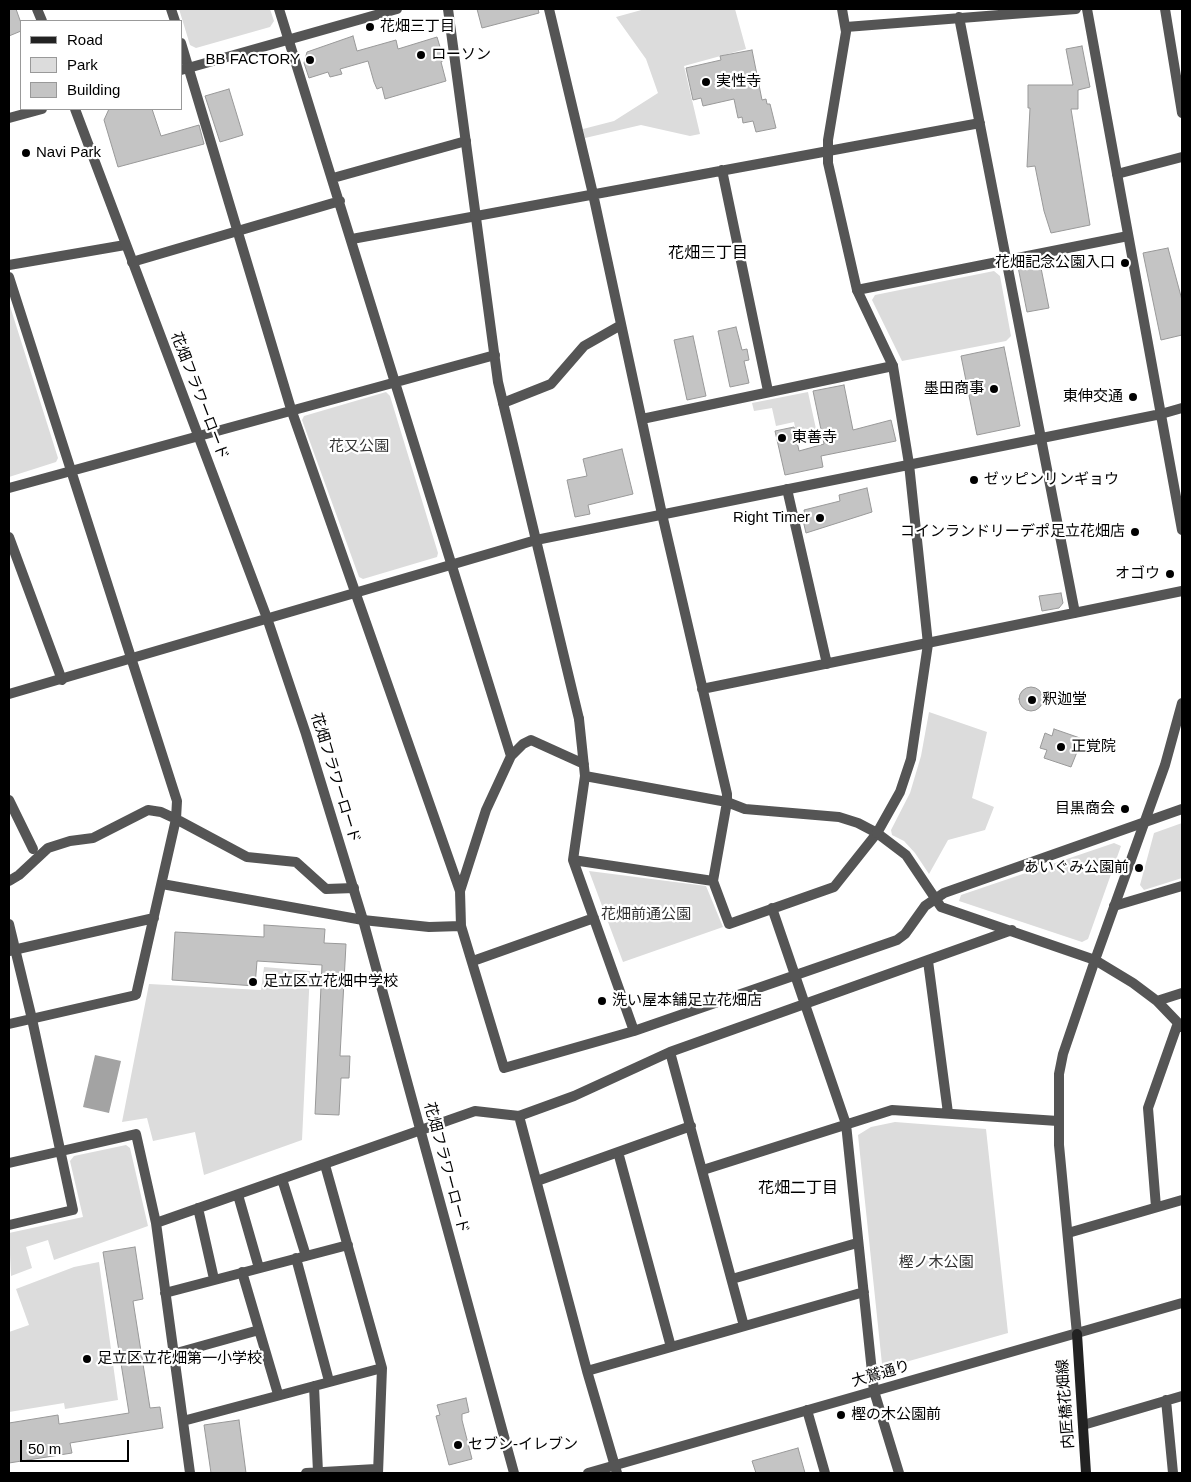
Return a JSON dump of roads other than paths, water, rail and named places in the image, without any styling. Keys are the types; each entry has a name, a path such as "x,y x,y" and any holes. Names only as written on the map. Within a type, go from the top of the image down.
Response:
{"main road":[{"name":"内匠橋花畑線","path":"1077,1334 1086,1473"}],"street":[{"path":"278,9 333,178 511,756"},
{"path":"185,69 397,9"},
{"path":"448,9 503,403 579,719 585,776 573,860 634,1032"},
{"path":"549,9 593,194 727,802 714,881 729,924 834,887 877,833 900,792 911,759 928,644 909,464 893,366 857,290 827,151 846,27 842,9"},
{"path":"846,27 1076,9"},
{"path":"1087,9 1182,530"},
{"path":"1166,9 1182,113"},
{"path":"959,17 1075,613"},
{"path":"182,50 185,69 238,232 291,409 460,891 462,926 504,1068 634,1032 897,940 905,934 925,906 944,893 1146,820 1182,809"},
{"path":"9,118 38,110"},
{"name":"花畑フラワーロード","path":"75,110 267,618 306,734 354,888 514,1473"},
{"path":"352,239 980,122"},
{"path":"333,178 466,141"},
{"path":"1117,174 1182,157"},
{"path":"722,170 768,391"},
{"path":"132,262 340,201"},
{"path":"857,290 1006,258 1128,236"},
{"path":"9,265 125,245"},
{"path":"9,277 177,801 176,819 136,995 9,1024"},
{"path":"503,403 551,384 584,346 621,325"},
{"path":"9,488 291,409 495,355"},
{"path":"642,419 893,366"},
{"path":"9,694 536,540 1161,414 1182,408"},
{"path":"787,489 827,664"},
{"path":"9,537 62,680"},
{"path":"702,689 1182,591"},
{"path":"1077,1334 1058,1120 1059,1074 1063,1054 1095,960 1168,757 1182,703"},
{"path":"460,891 486,810 511,756 523,744 531,740 584,764"},
{"path":"585,776 727,802 745,809 839,817 858,823 877,833 906,855 941,907 1095,960 1133,983 1157,1001 1180,1025 1148,1108 1156,1208"},
{"path":"9,800 35,853"},
{"path":"9,881 19,875 35,853 70,841 93,838 148,810 161,812 176,819 247,857 296,862 326,889 354,888"},
{"path":"573,860 714,881"},
{"path":"162,884 363,920 429,927 462,926"},
{"path":"1114,906 1182,886"},
{"path":"772,908 846,1124 874,1391 899,1473"},
{"path":"12,950 154,918"},
{"path":"473,961 594,918"},
{"path":"9,924 12,950 32,1019 73,1210 9,1225"},
{"path":"156,1223 475,1111 519,1116 574,1096 670,1052 1012,930"},
{"path":"928,960 948,1113"},
{"path":"1157,1001 1182,993"},
{"path":"670,1052 744,1326"},
{"path":"703,1170 892,1110 1058,1120"},
{"path":"519,1116 587,1371 616,1470"},
{"path":"537,1181 691,1126"},
{"path":"9,1160 136,1134 156,1223 190,1473"},
{"path":"618,1152 671,1347"},
{"path":"306,1473 377,1471 382,1368 325,1165"},
{"path":"282,1179 306,1256"},
{"path":"238,1195 259,1268"},
{"path":"1068,1233 1182,1200"},
{"path":"198,1208 214,1279"},
{"path":"732,1279 857,1243"},
{"path":"165,1293 348,1245"},
{"path":"296,1258 329,1381"},
{"path":"242,1272 278,1394"},
{"path":"587,1371 864,1292"},
{"name":"大鷲通り","path":"588,1473 616,1470 808,1410 1182,1303"},
{"path":"173,1354 259,1330"},
{"path":"183,1421 278,1394 382,1368"},
{"path":"314,1386 318,1472"},
{"path":"1083,1425 1182,1396"},
{"path":"1166,1400 1173,1473"},
{"path":"808,1410 825,1473"}],"place":[{"name":"花畑三丁目","path":"370,27"},
{"name":"ローソン","path":"421,55"},
{"name":"BB FACTORY","path":"310,60"},
{"name":"実性寺","path":"706,82"},
{"name":"Navi Park","path":"26,153"},
{"name":"花畑記念公園入口","path":"1125,263"},
{"name":"墨田商事","path":"994,389"},
{"name":"東伸交通","path":"1133,397"},
{"name":"東善寺","path":"782,438"},
{"name":"ゼッピンリンギョウ","path":"974,480"},
{"name":"Right Timer","path":"820,518"},
{"name":"コインランドリーデポ足立花畑店","path":"1135,532"},
{"name":"オゴウ","path":"1170,574"},
{"name":"釈迦堂","path":"1032,700"},
{"name":"正覚院","path":"1061,747"},
{"name":"目黒商会","path":"1125,809"},
{"name":"あいぐみ公園前","path":"1139,868"},
{"name":"足立区立花畑中学校","path":"253,982"},
{"name":"洗い屋本舗足立花畑店","path":"602,1001"},
{"name":"足立区立花畑第一小学校","path":"87,1359"},
{"name":"樫の木公園前","path":"841,1415"},
{"name":"セブン-イレブン","path":"458,1445"}],"district":[{"name":"花畑三丁目","path":"708,254"},
{"name":"花畑二丁目","path":"798,1189"}],"park label":[{"name":"花又公園","path":"359,447"},
{"name":"花畑前通公園","path":"646,915"},
{"name":"樫ノ木公園","path":"936,1263"}]}
